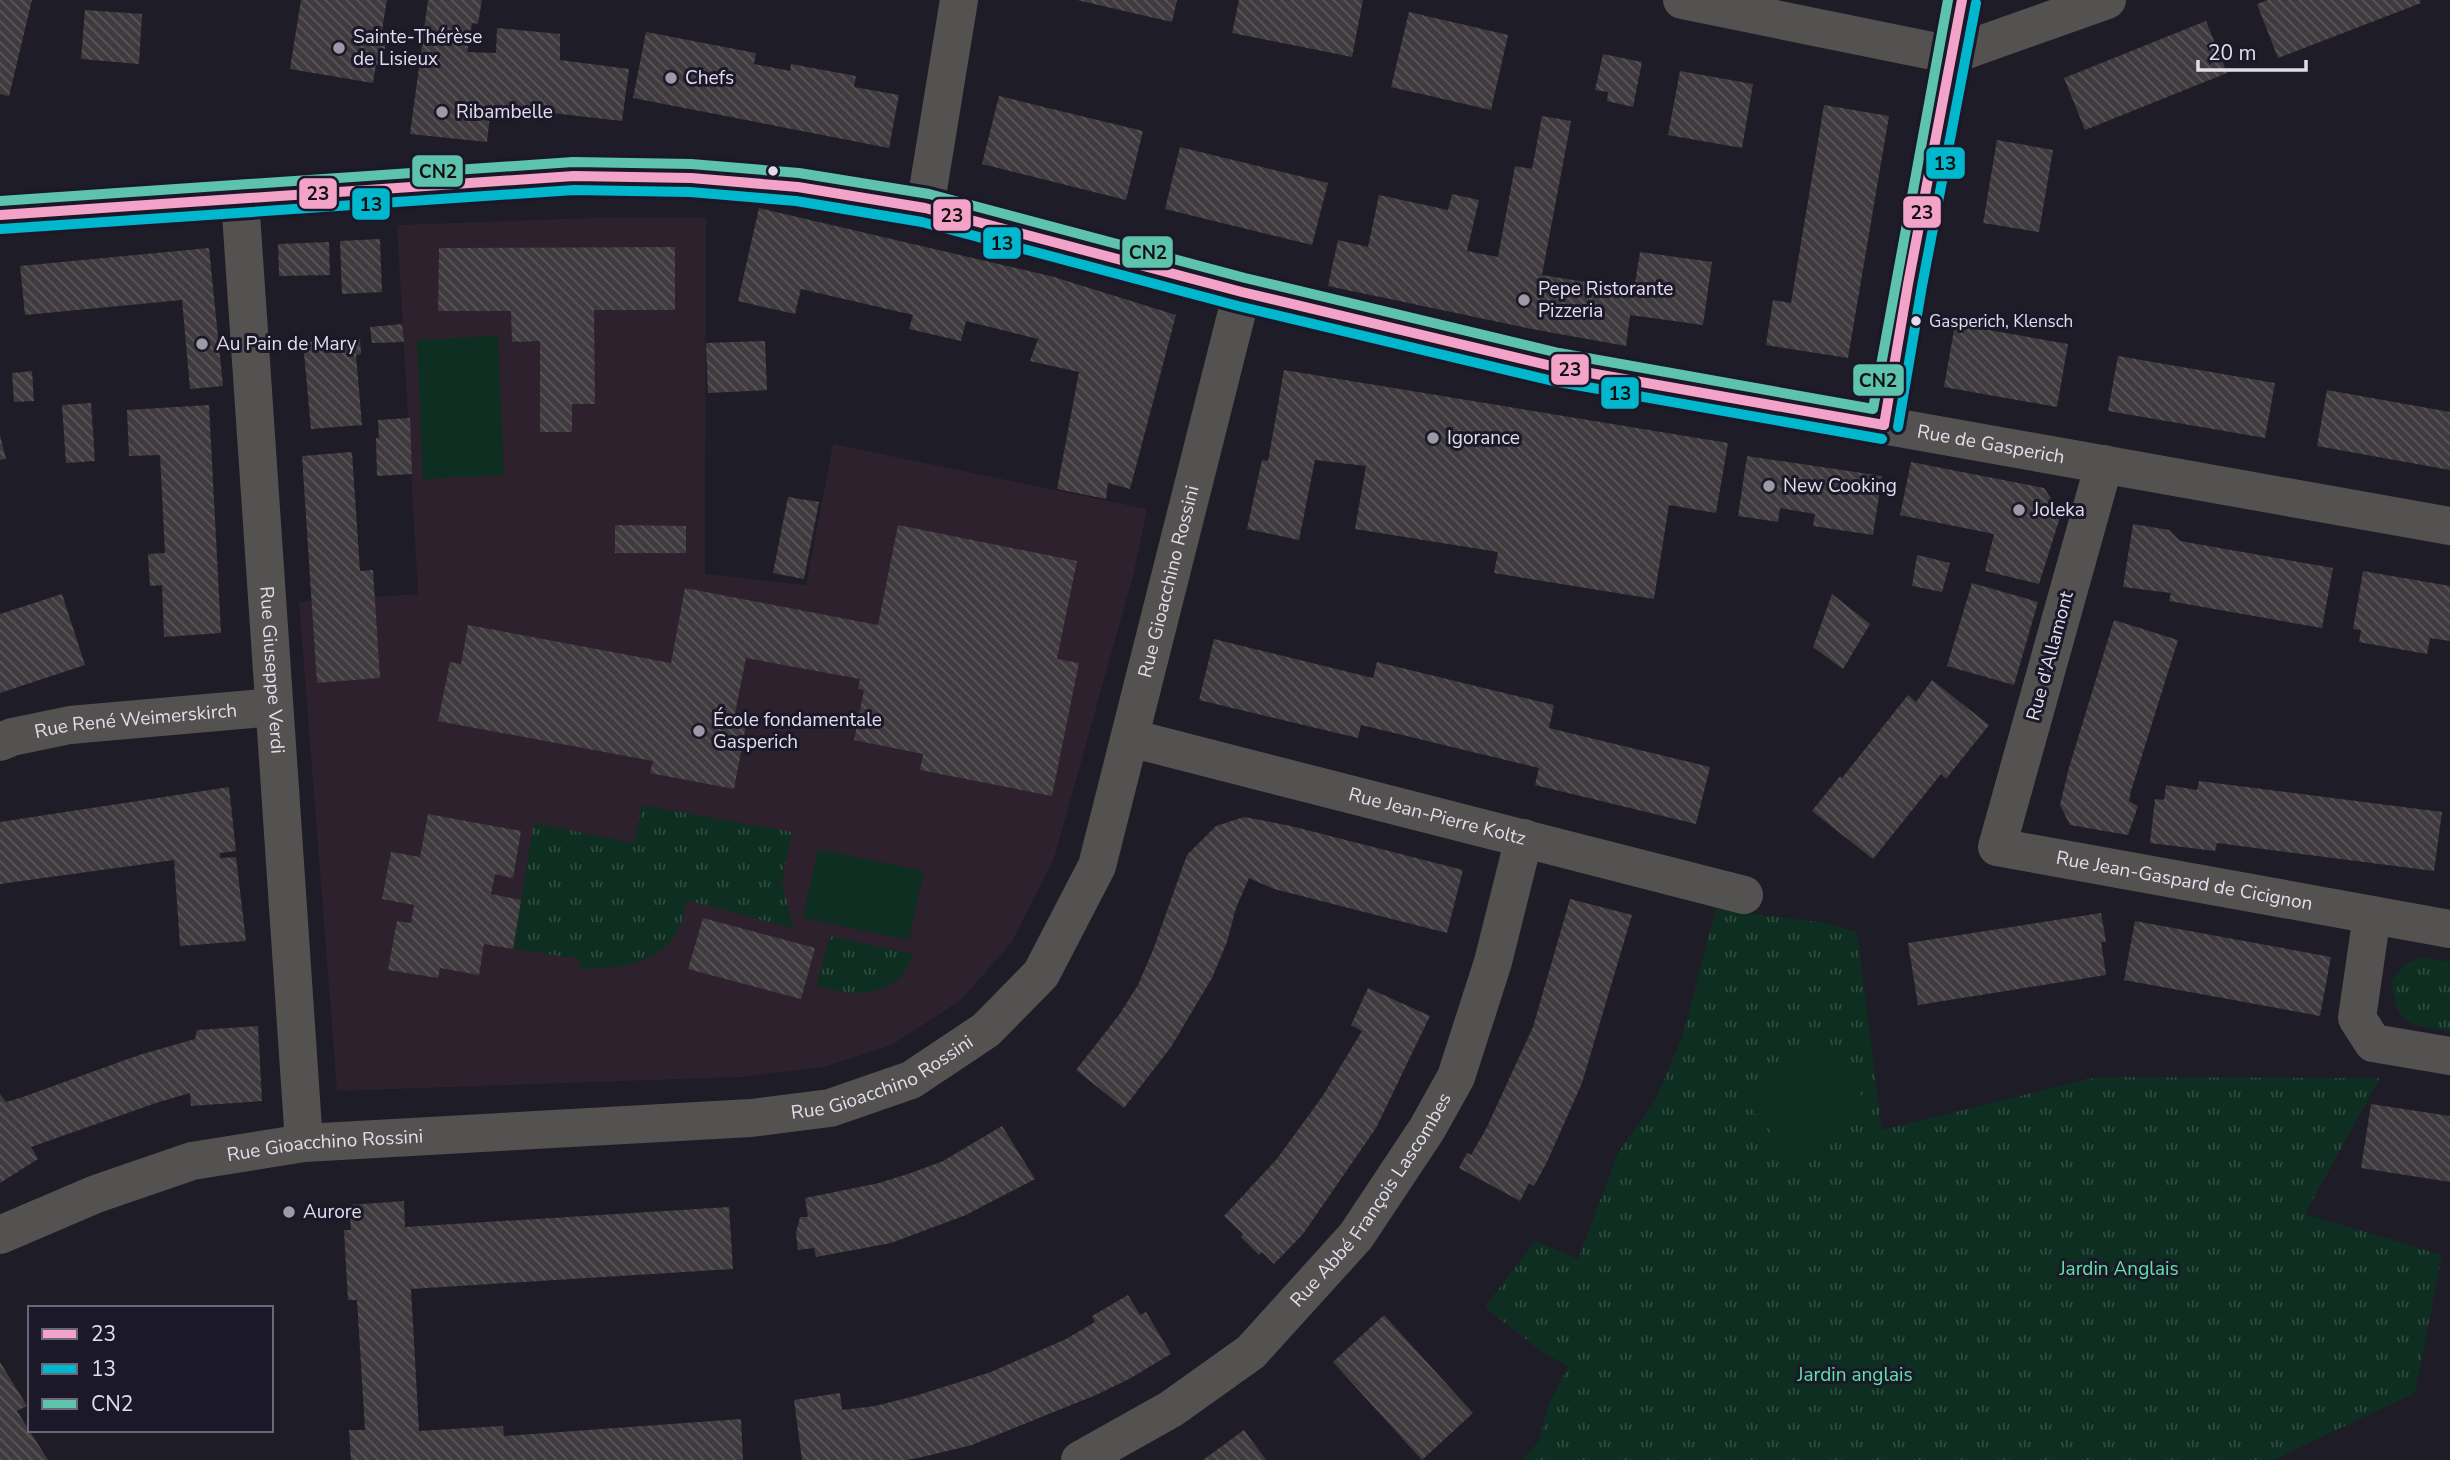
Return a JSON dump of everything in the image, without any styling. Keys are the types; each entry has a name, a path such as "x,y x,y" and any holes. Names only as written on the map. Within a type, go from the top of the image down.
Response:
{"street":[{"path":"925,208 960,0"},
{"path":"1682,0 1952,55 2107,0"},
{"path":"1884,425 1905,298 1962,0"},
{"name":"Rue de Gasperich","path":"0,215 574,176 654,177 798,187 925,208 1242,292 1556,367 2450,526"},
{"name":"Rue Giuseppe Verdi","path":"240,199 304,1143"},
{"name":"Rue Gioacchino Rossini","path":"0,1235 96,1194 192,1161 304,1143 751,1118 830,1108 911,1080 986,1030 1041,974 1097,866 1242,292"},
{"name":"Rue d'Allamont","path":"1997,847 2104,464"},
{"name":"Rue René Weimerskirch","path":"0,742 70,725 274,707"},
{"name":"Rue Jean-Pierre Koltz","path":"1130,738 1744,895"},
{"name":"Rue Abbé François Lascombes","path":"1080,1460 1171,1409 1251,1352 1356,1236 1427,1129 1456,1077 1493,962 1524,838"},
{"name":"Rue Jean-Gaspard de Cicignon","path":"1997,847 2450,929"},
{"path":"2372,915 2357,1018 2373,1043 2450,1056"}],"shaded area":[{"name":"École fondamentale Gasperich","path":"589,218 706,218 705,574 806,585 833,444 1147,509 1134,572 1054,859 1012,942 961,1000 892,1045 824,1067 742,1077 337,1091 299,602 418,594 397,225"}],"green space":[{"path":"498,336 504,475 423,479 417,340"},
{"path":"642,805 792,832 782,881 793,928 686,900 682,922 674,936 652,956 639,962 610,968 579,969 581,959 513,949 534,823 634,843"},
{"path":"818,849 924,871 909,940 803,918"},
{"name":"Jardin Anglais","path":"1716,909 1825,923 1857,932 1882,1130 2097,1077 2380,1078 2305,1214 2442,1255 2415,1393 2273,1460 1522,1460 1539,1441 1548,1406 1568,1366 1542,1352 1485,1307 1535,1241 1578,1259 1618,1153 1655,1101 1683,1035"},
{"path":"830,936 913,954 905,972 899,978 874,991 849,993 816,986"},
{"path":"2422,957 2450,962 2450,1032 2407,1021 2397,1007 2392,980 2405,964"},
{"path":"1814,1043 1872,1107 1803,1168 1746,1103"}],"building":[{"path":"0,0 32,0 9,96 0,94"},
{"name":"Sainte-Thérèse de Lisieux","path":"301,0 387,0 382,30 388,31 382,66 376,65 373,83 290,69"},
{"path":"428,0 482,0 478,24 472,23 467,52 496,53 497,28 560,34 560,60 629,69 622,121 491,106 487,142 410,134"},
{"path":"1077,0 1177,0 1172,22"},
{"path":"1239,0 1363,0 1352,57 1232,33"},
{"path":"2268,0 2420,0 2421,3 2278,58 2257,4"},
{"path":"85,10 142,14 139,64 81,59"},
{"path":"1409,12 1508,35 1491,110 1391,87"},
{"path":"2206,21 2227,73 2085,130 2064,78"},
{"path":"646,32 756,53 754,64 790,71 791,64 856,76 854,87 899,95 889,148 633,98"},
{"path":"1603,54 1642,62 1633,107 1607,101 1608,92 1595,90"},
{"path":"1680,71 1753,84 1742,148 1668,135"},
{"path":"999,96 1143,131 1126,200 982,164"},
{"path":"1824,105 1889,116 1848,358 1766,345 1773,300 1791,303"},
{"path":"1542,116 1571,121 1542,275 1634,290 1640,252 1712,262 1703,325 1630,315 1626,346 1328,286 1338,240 1368,247 1379,195 1448,210 1452,194 1479,200 1467,251 1498,257 1515,166 1532,169"},
{"path":"1997,140 2053,150 2039,232 1983,223"},
{"path":"1180,147 1328,183 1312,245 1165,209"},
{"path":"759,208 1054,277 1176,315 1130,489 1108,483 1106,499 1057,489 1079,372 1030,361 1038,339 966,321 961,341 909,329 913,315 801,289 795,314 738,301"},
{"path":"380,239 382,292 342,294 340,241"},
{"path":"329,242 330,275 279,276 278,244"},
{"path":"675,247 675,310 594,310 595,404 572,404 572,432 540,432 540,341 512,342 511,311 438,311 439,248"},
{"path":"209,248 223,386 190,389 182,300 25,315 20,266"},
{"path":"402,324 404,342 372,343 370,327"},
{"path":"1955,324 2068,344 2057,407 1944,387"},
{"path":"360,339 361,354 356,355 362,425 311,429 303,342"},
{"path":"765,341 767,390 708,393 706,343"},
{"path":"2118,356 2275,383 2265,438 2108,411"},
{"path":"1284,370 1728,443 1716,513 1669,505 1654,599 1494,573 1498,552 1355,529 1366,466 1315,460 1299,540 1247,529 1262,460 1268,461"},
{"path":"32,371 34,401 14,402 12,373"},
{"path":"2327,390 2450,412 2450,470 2317,446"},
{"path":"91,403 95,461 66,463 62,405"},
{"path":"209,405 221,633 164,637 162,585 150,586 148,554 165,553 160,455 129,456 127,410"},
{"path":"410,418 412,474 377,476 378,420"},
{"path":"0,435 6,459 0,460"},
{"path":"352,452 360,571 373,570 380,678 317,683 302,456"},
{"path":"1747,456 1882,476 1873,535 1813,526 1815,514 1780,508 1778,522 1738,516"},
{"path":"1911,462 2044,488 2061,514 2039,584 1985,571 1994,534 1900,515"},
{"path":"788,497 819,502 804,579 773,573"},
{"path":"2133,524 2169,530 2180,541 2333,568 2322,628 2169,601 2171,593 2123,587"},
{"path":"615,525 686,526 686,553 615,553"},
{"path":"898,525 1077,561 1057,659 1079,663 1052,796 920,770 923,754 854,740 864,690 858,689 860,679 746,658 734,718 747,720 734,789 650,773 653,761 438,721 450,662 461,664 468,625 671,663 685,588 878,625"},
{"path":"1917,555 1950,563 1942,592 1912,586"},
{"path":"2363,571 2450,586 2450,641 2430,638 2427,654 2359,642 2361,630 2353,629"},
{"path":"1972,583 2038,602 2014,685 1947,666"},
{"path":"62,594 85,665 0,693 0,614"},
{"path":"1832,594 1870,624 1843,669 1813,647"},
{"path":"2114,620 2178,640 2131,791 2129,801 2138,806 2128,835 2070,825 2060,805"},
{"path":"1214,639 1373,678 1377,662 1554,705 1549,728 1710,767 1696,824 1535,785 1539,768 1361,725 1358,738 1199,700"},
{"path":"1932,680 1989,725 1946,779 1941,774 1873,859 1812,811 1908,695 1916,702"},
{"path":"2199,781 2442,812 2434,871 2217,843 2215,851 2150,843 2155,799 2164,800 2166,785 2197,790"},
{"path":"229,787 236,851 220,853 220,858 236,857 246,941 180,946 174,860 0,884 0,822"},
{"path":"428,814 521,831 513,878 495,874 491,894 521,900 513,949 484,944 479,975 440,968 438,978 388,970 397,921 411,923 414,905 382,899 391,852 420,857"},
{"path":"1244,817 1291,826 1463,870 1447,933 1274,889 1249,878 1212,978 1171,1047 1124,1108 1076,1070 1119,1015 1138,985 1187,855 1216,826"},
{"path":"1570,899 1632,915 1582,1083 1547,1162 1534,1186 1529,1183 1520,1201 1459,1168 1467,1153 1471,1155 1486,1129 1533,1027"},
{"path":"2101,913 2106,942 2101,942 2106,975 1918,1005 1908,943"},
{"path":"703,918 815,948 801,999 688,969"},
{"path":"2135,921 2331,957 2320,1016 2124,980"},
{"path":"1368,988 1430,1016 1376,1128 1303,1234 1274,1264 1262,1252 1259,1255 1241,1237 1243,1234 1224,1216 1276,1160 1322,1097 1362,1031 1351,1025"},
{"path":"258,1026 262,1101 191,1106 190,1093 156,1103 31,1147 38,1159 0,1183 0,1094 6,1102 20,1098 139,1055 195,1039 197,1030"},
{"path":"2371,1104 2450,1116 2450,1182 2361,1168"},
{"path":"1002,1126 1035,1179 966,1215 891,1243 816,1257 814,1248 798,1250 796,1233 800,1217 808,1217 805,1198 879,1183 911,1173 943,1161"},
{"path":"404,1201 405,1227 729,1207 733,1269 411,1289 419,1431 503,1426 504,1436 741,1419 743,1460 351,1460 349,1430 365,1430 357,1300 348,1300 344,1230 351,1230 349,1205"},
{"path":"1128,1295 1140,1315 1146,1312 1171,1354 1129,1379 972,1445 907,1460 802,1460 794,1400 840,1393 842,1410 875,1406 915,1396 991,1372 1066,1339 1095,1322 1092,1316"},
{"path":"1384,1315 1473,1413 1422,1460 1333,1362"},
{"path":"0,1362 27,1406 17,1411 48,1460 0,1460"},
{"path":"1244,1430 1266,1460 1203,1460"}],"transit line":[{"name":"CN2","path":"0,201 573,162 691,164 799,173 929,194 1245,278 1559,353 1873,409 1948,0"},
{"name":"23","path":"1884,425 1962,0"},
{"name":"13","path":"1898,427 1976,3"},
{"name":"23","path":"0,215 574,176 691,178 798,187 925,208 1242,292 1556,367 1884,425"},
{"name":"13","path":"1,229 574,190 690,192 796,201 922,222 1238,306 1553,381 1882,439"}],"place":[{"name":"Sainte-Thérèse de Lisieux","path":"339,48"},
{"name":"Chefs","path":"671,78"},
{"name":"Ribambelle","path":"442,112"},
{"name":"Pepe Ristorante Pizzeria","path":"1524,300"},
{"name":"Gasperich, Klensch","path":"1916,321"},
{"name":"Au Pain de Mary","path":"202,344"},
{"name":"Igorance","path":"1433,438"},
{"name":"New Cooking","path":"1769,486"},
{"name":"Joleka","path":"2019,510"},
{"name":"École fondamentale Gasperich","path":"699,731"},
{"name":"Aurore","path":"289,1212"}],"park label":[{"name":"Jardin anglais","path":"1855,1375"}]}
